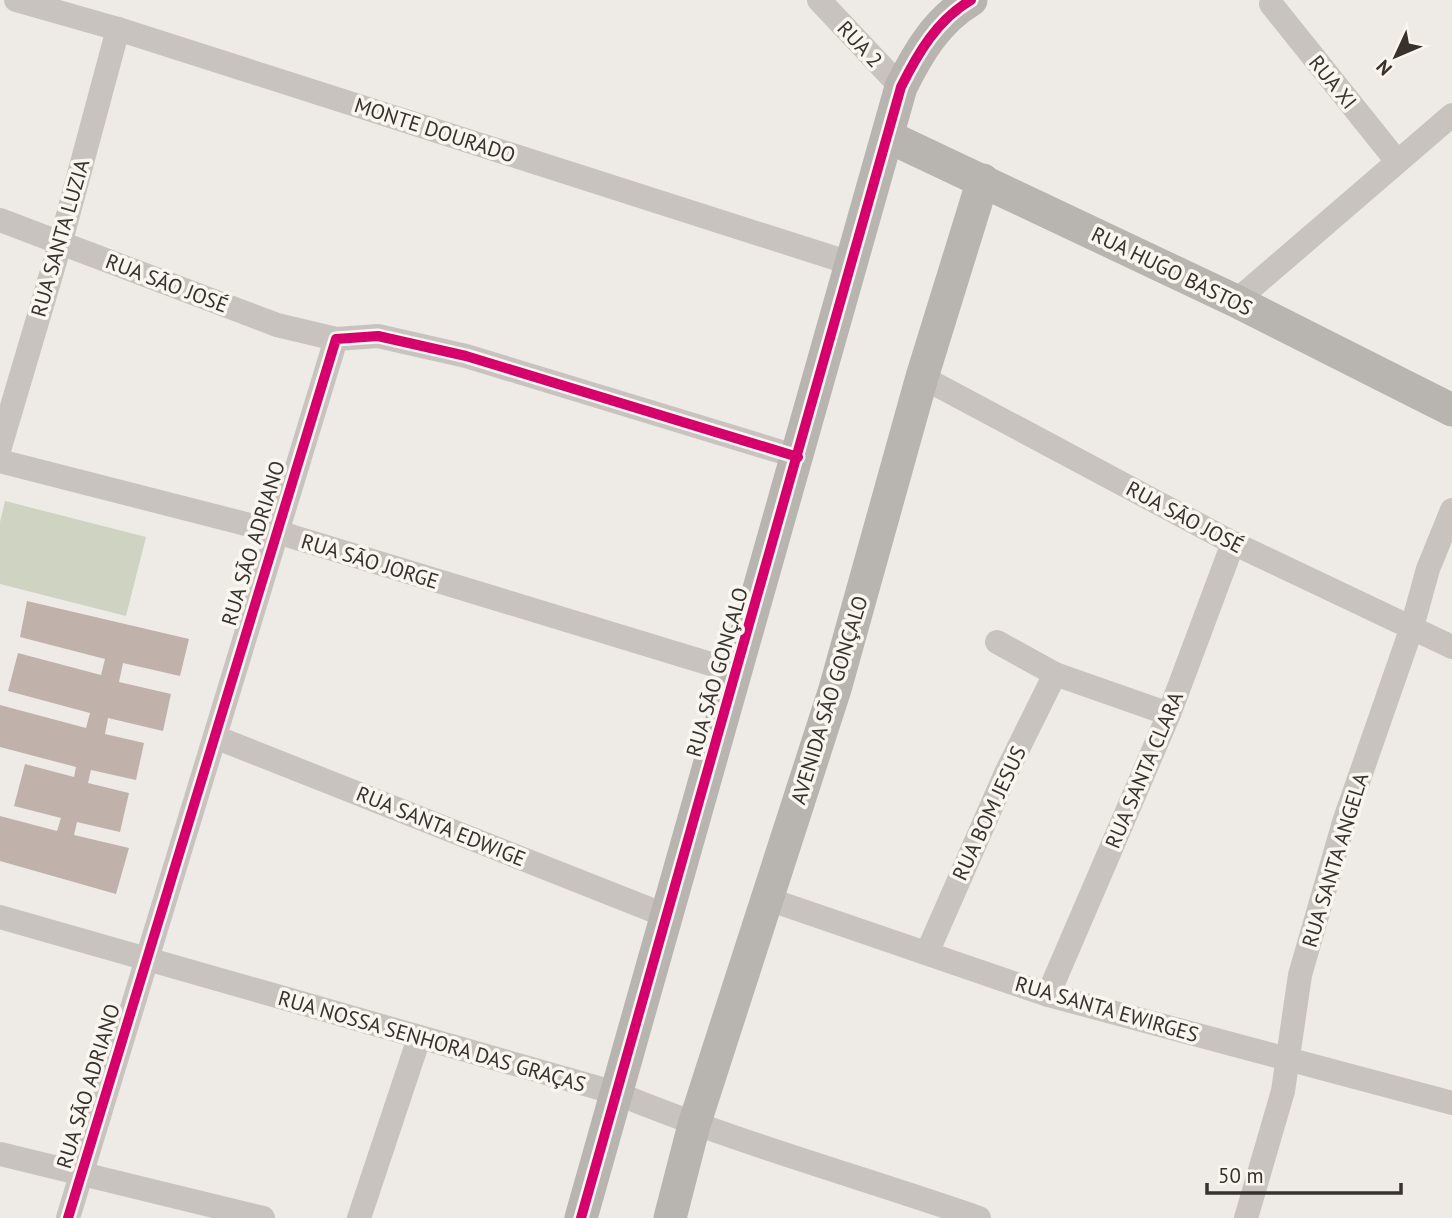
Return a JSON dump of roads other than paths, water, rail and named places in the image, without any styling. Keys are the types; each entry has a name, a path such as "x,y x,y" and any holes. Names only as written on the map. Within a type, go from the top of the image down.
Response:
{"street":[{"name":"MONTE DOURADO","path":"16,0 118,29 853,264"},
{"name":"RUA 2","path":"819,0 901,87"},
{"name":"RUA SÃO GONÇALO","path":"580,1218 853,264 901,87 913,63 938,27 956,9 971,0"},
{"name":"RUA XI","path":"1271,4 1396,160"},
{"name":"RUA SANTA LUZIA","path":"0,447 61,241 118,29"},
{"path":"1236,301 1396,160 1452,115"},
{"name":"RUA HUGO BASTOS","path":"889,136 1236,301 1452,410"},
{"name":"AVENIDA SÃO GONÇALO","path":"670,1218 694,1125 835,689 922,377 983,180"},
{"name":"RUA SÃO JOSÉ","path":"0,220 277,325 336,339"},
{"path":"336,339 378,336 466,356 798,457"},
{"name":"RUA SÃO ADRIANO","path":"68,1218 336,339"},
{"name":"RUA SÃO JOSÉ","path":"922,377 1233,543 1452,647"},
{"name":"RUA SÃO JORGE","path":"0,461 277,532 737,672"},
{"name":"RUA SANTA ANGELA","path":"1246,1218 1272,1135 1289,1060 1300,975 1345,821 1412,627 1428,569 1452,510"},
{"name":"RUA SANTA CLARA","path":"1048,995 1169,714 1233,543"},
{"path":"997,642 1055,674 1169,714"},
{"name":"RUA BOM JESUS","path":"927,953 1006,773 1055,674"},
{"name":"RUA SANTA EDWIGE","path":"215,737 667,916"},
{"name":"RUA SANTA EWIRGES","path":"768,899 1048,995 1452,1104"},
{"name":"RUA NOSSA SENHORA DAS GRAÇAS","path":"0,917 616,1093 694,1125 868,1179 979,1218"},
{"path":"359,1218 419,1038"},
{"path":"0,1154 263,1218"}]}
